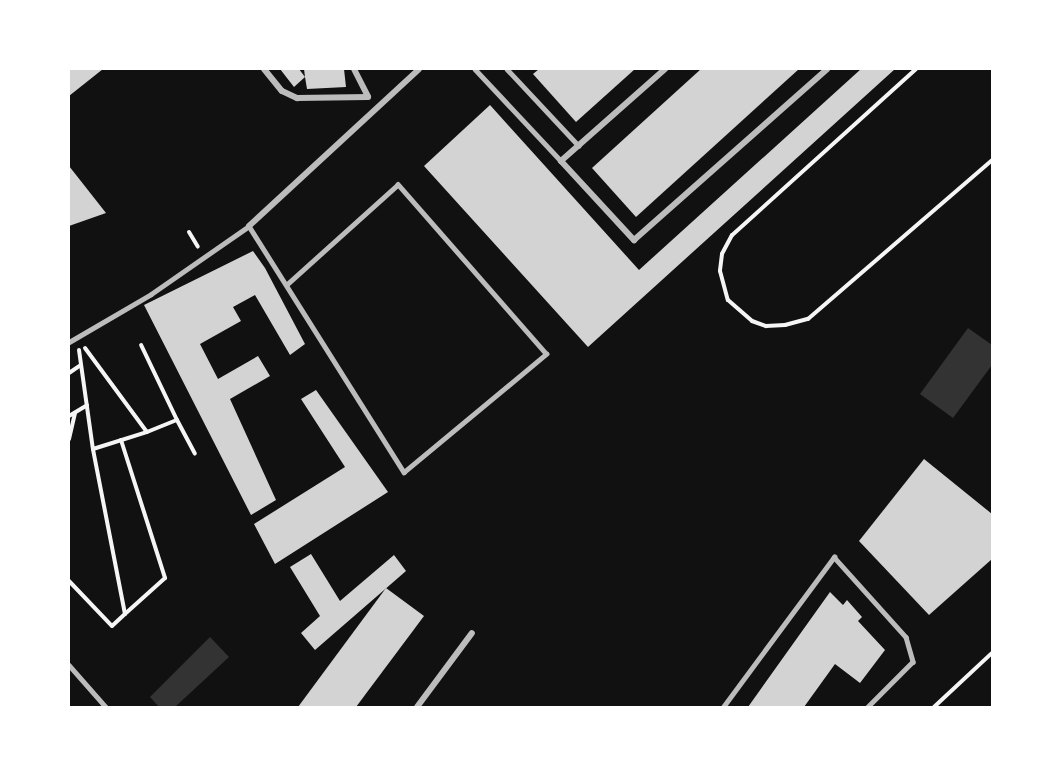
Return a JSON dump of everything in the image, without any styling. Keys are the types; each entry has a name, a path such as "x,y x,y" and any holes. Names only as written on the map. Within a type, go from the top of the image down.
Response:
{"street":[{"path":"264,69 282,91 297,98 368,97 382,105"},
{"path":"354,69 368,97"},
{"path":"69,342 151,294 249,226 419,69"},
{"path":"665,69 561,161 634,240 827,69"},
{"path":"417,707 472,633"}],"lane":[{"path":"475,69 561,161"},
{"path":"507,69 579,146"},
{"path":"249,226 404,472 546,354 398,185 287,285"},
{"path":"723,707 834,557 906,637 913,662 868,707"},
{"path":"69,665 106,707"}],"path":[{"path":"916,69 732,236 722,254 720,271 728,300 752,321 766,326 785,325 808,319 992,160"},
{"path":"77,338 93,449 125,614"},
{"path":"77,338 147,432"},
{"path":"141,345 195,454"},
{"path":"69,374 81,364"},
{"path":"69,416 87,405"},
{"path":"69,439 75,413"},
{"path":"93,449 177,420"},
{"path":"69,581 112,626 165,578 121,440"},
{"path":"934,707 992,653"}],"shaded area":[{"path":"968,328 992,345 992,365 953,418 920,394"},
{"path":"210,637 229,657 175,707 159,707 150,697"}],"building":[{"path":"69,69 103,69 69,96"},
{"path":"280,69 299,69 305,77 294,87"},
{"path":"304,69 344,69 346,87 307,89"},
{"path":"539,69 635,69 576,122 533,74"},
{"path":"701,69 799,69 636,217 592,168"},
{"path":"861,69 895,69 588,347 424,166 490,105 639,270"},
{"path":"69,166 106,213 69,226"},
{"path":"253,251 265,268 305,344 290,355 255,295 233,307 241,321 200,344 218,379 258,356 270,376 230,399 276,500 251,515 144,305"},
{"path":"316,390 388,492 275,564 254,524 345,467 301,399"},
{"path":"924,459 992,514 992,559 929,615 859,541"},
{"path":"311,554 340,601 394,555 406,571 315,650 301,633 320,616 290,567"},
{"path":"386,588 424,616 356,707 298,707"},
{"path":"830,592 843,605 847,600 862,617 858,621 885,650 860,683 835,664 804,707 748,707"}]}
